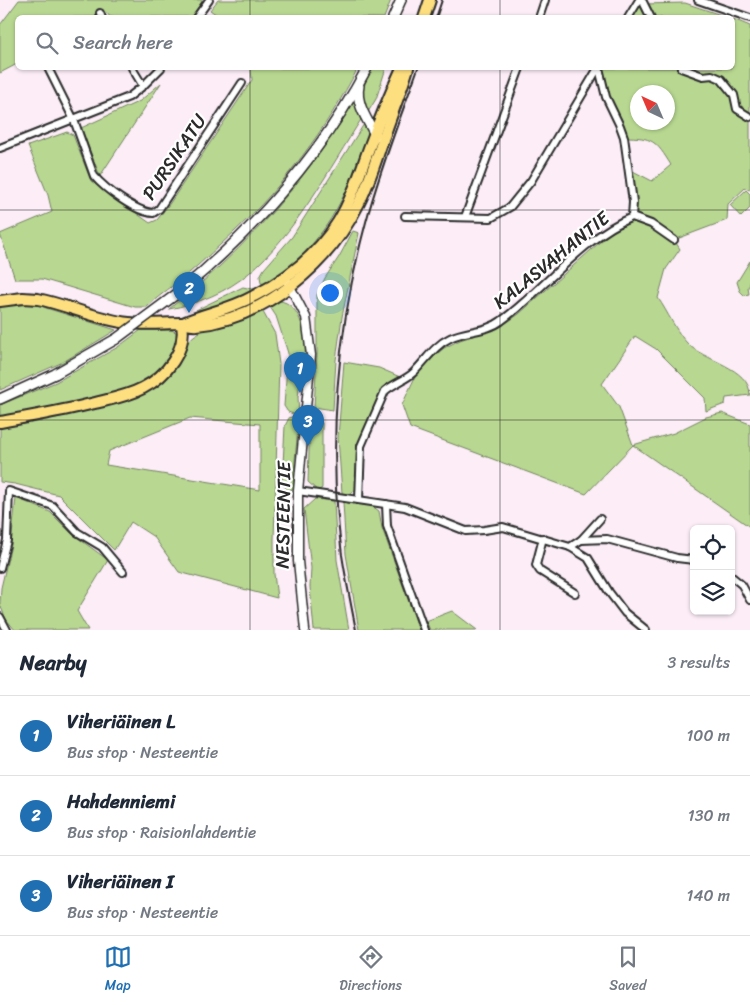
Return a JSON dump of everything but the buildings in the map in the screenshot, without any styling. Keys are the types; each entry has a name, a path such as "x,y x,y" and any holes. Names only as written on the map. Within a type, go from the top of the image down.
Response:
{"main road":[{"path":"394,15 401,0"},
{"path":"425,15 430,0"},
{"path":"0,400 54,374 116,338 178,293 236,242 275,200 323,139 366,70"},
{"path":"288,281 320,245 338,220 351,196 374,134 401,70"},
{"path":"0,301 23,298 38,299 127,323 148,325 182,323 195,326 231,317 258,306 320,258 344,228 360,202 407,70"},
{"path":"362,78 358,96 381,146"},
{"path":"0,422 68,409 110,399 144,388 165,373 177,354 183,340 182,323"}],"street":[{"path":"198,15 209,0"},
{"path":"540,15 545,0"},
{"path":"630,15 641,0 649,15"},
{"path":"698,0 750,18"},
{"path":"49,70 74,120"},
{"path":"133,70 143,86"},
{"path":"1,146 129,98 158,70"},
{"path":"465,218 519,70"},
{"path":"405,216 490,218 510,207 531,181 597,70"},
{"name":"KALASVAHANTIE","path":"599,70 606,97 624,137 633,202 632,217"},
{"path":"686,70 703,76 712,75 720,79 734,95 737,110 750,117"},
{"name":"PURSIKATU","path":"74,120 94,176 99,182 131,204 147,213 153,213 159,209 242,83"},
{"name":"KALASVAHANTIE","path":"359,500 361,446 386,391 390,386 413,373 431,352 450,338 499,323 583,250 618,223 632,217 651,224 674,240"},
{"name":"NESTEENTIE","path":"288,281 306,317 311,356 298,491 298,561 305,630"},
{"path":"0,568 7,540 9,491 54,506 78,532 102,547 123,572"},
{"path":"298,491 405,507 466,531 502,527 572,548 588,558 609,592 625,613 646,630"},
{"path":"386,504 386,526 424,630"},
{"path":"572,548 600,519"},
{"path":"543,538 536,565 540,571 575,593"},
{"path":"581,540 608,539 677,558 690,560"},
{"path":"735,579 742,585 750,600"},
{"path":"0,617 7,630"}],"green space":[{"path":"19,0 203,0 192,15 108,15 107,13 100,15 15,15 15,65 0,73 0,25"},
{"path":"218,0 391,0 385,15 217,15 210,10"},
{"path":"639,0 644,4 685,3 721,15 630,15"},
{"path":"735,20 750,26 750,190 745,188 728,204 727,220 674,240 680,249 666,269 658,298 687,343 704,355 734,371 748,385 750,395 726,398 725,404 706,411 705,398 656,349 635,336 602,384 619,407 633,445 586,494 410,428 402,405 416,375 430,360 444,348 460,340 502,326 519,314 609,234 618,223 632,217 629,169 652,181 671,165 653,142 641,138 624,137 606,97 599,70 735,70"},
{"path":"251,70 357,70 332,113 287,175 253,214 184,277 147,307 135,307 42,279 15,279 0,234 52,212 48,195 28,146 67,132 73,135 91,181 150,223 157,220 170,203 252,80"},
{"path":"372,70 385,70 376,99 368,112 363,101 363,90"},
{"path":"161,83 100,176 81,128 140,101"},
{"path":"354,102 362,118 324,179 281,240 249,273 231,286 201,300 169,309 219,267 275,210 324,147"},
{"path":"364,124 370,135 342,200 331,219 303,254 286,270 265,284 261,283 260,276 264,269 292,237"},
{"path":"746,190 750,194 750,208 741,217 730,205"},
{"path":"353,231 359,233 342,317 336,360 333,410 314,407 317,356 317,295"},
{"path":"750,261 749,294 744,295 740,291 737,282"},
{"path":"243,287 256,290 216,307 196,310"},
{"path":"273,301 282,301 296,311 305,338 304,361 298,397 299,417 293,489 288,490 282,484 285,426 289,418 296,415 288,412 284,406 288,353 276,316 268,304"},
{"path":"15,303 38,304 116,330 63,362 0,390 0,307"},
{"path":"263,312 275,334 279,364 274,539 274,574 277,598 179,572 154,537 131,522 114,550 59,495 0,482 0,428 82,412 141,394 166,377 194,336 223,322","holes":["190,418 260,424 260,490 106,465 109,451"]},
{"path":"141,330 171,330 178,333 179,338 168,362 147,382 114,395 0,418 0,405 56,382 118,347"},
{"path":"344,362 379,368 400,377 392,381 383,392 360,441 356,489 350,495 342,493 338,437"},
{"path":"722,413 750,424 750,527 633,445 674,433 706,417"},
{"path":"315,419 322,423 322,488 318,491 308,482 310,420"},
{"path":"16,498 50,512 71,533 108,560 77,611 88,630 15,630 6,619 0,605 1,588 11,545"},
{"path":"315,499 334,501 337,560 349,630 314,630 310,587 311,568 304,509"},
{"path":"343,502 372,506 379,511 382,528 419,630 359,630 346,554"},
{"path":"452,611 477,630 430,630 426,621"}],"railway":[{"path":"437,15 442,0"},
{"path":"356,630 342,555 335,472 335,430 342,345 348,304 366,222 384,163 417,70"}],"place":[{"name":"Hahdenniemi","path":"189,313"},
{"name":"Viheriäinen L","path":"300,393"},
{"name":"Viheriäinen I","path":"308,446"}]}
